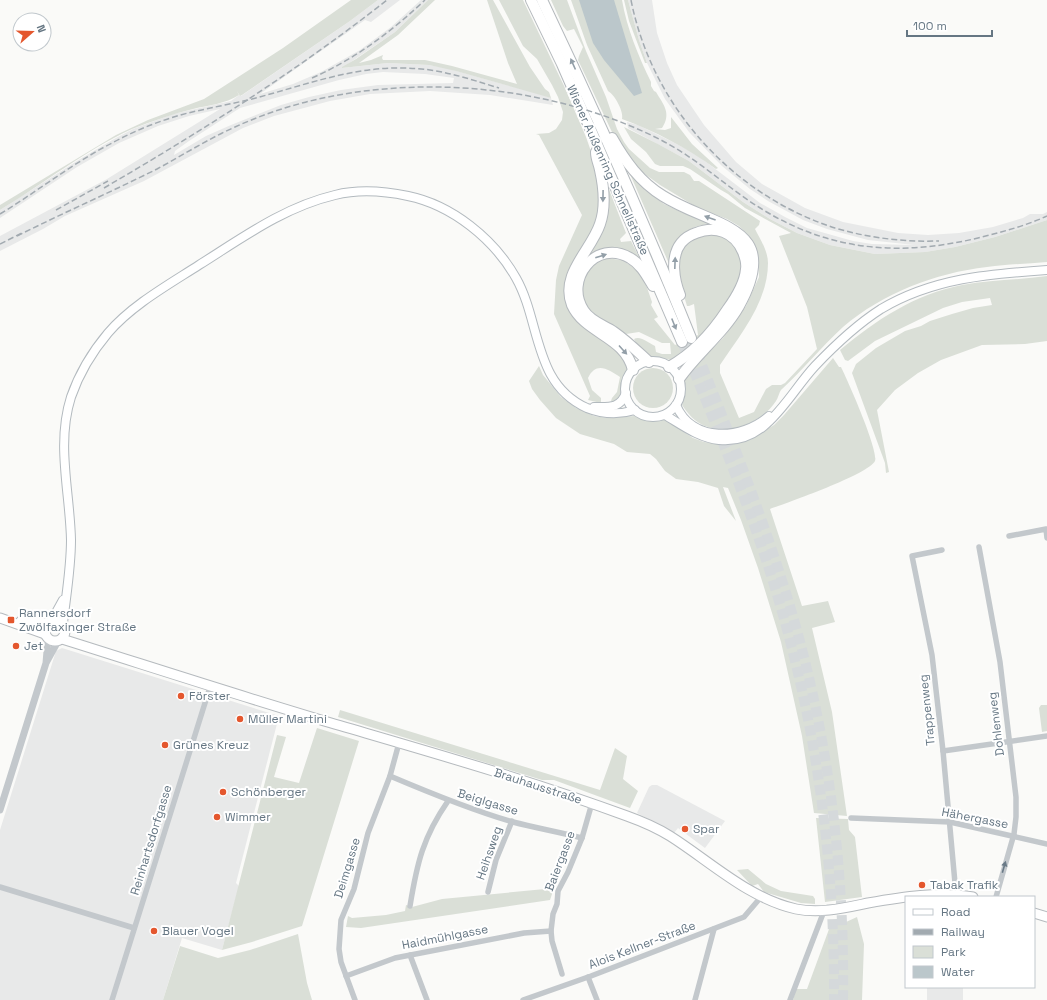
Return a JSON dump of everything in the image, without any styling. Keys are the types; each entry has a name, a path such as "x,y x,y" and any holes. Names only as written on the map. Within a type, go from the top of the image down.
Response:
{"highway":[{"name":"Wiener Außenring Schnellstraße","path":"531,0 562,64 667,306 686,340 683,317 571,59 542,0"},
{"path":"600,125 610,134 633,170 646,183 675,203 720,222 736,231 746,242 752,254 754,269 750,284 738,307 711,343 687,368 679,379"},
{"path":"596,142 596,158 604,190 603,208 600,224 575,267 569,294 572,306 579,316 589,325 621,347 631,360 633,370"},
{"path":"669,367 681,360 702,343 729,308 743,281 746,269 745,257 740,245 731,236 719,230 704,229 692,234 685,238 677,250 674,271 677,289 682,301 683,317"},
{"path":"649,362 626,341 613,331 592,320 585,312 579,303 577,292 579,278 585,267 594,258 609,254 622,254 632,258 640,267 667,306"}],"main road":[{"path":"11,620 46,636 53,641 62,633 70,566 71,542 64,458 65,425 71,398 82,371 108,333 120,320 167,285 259,227 308,203 337,194 365,191 389,193 412,197 432,204 460,218 482,235 501,255 516,278 528,304 544,362 552,378 561,390 572,400 595,411 608,413 635,410"},
{"path":"676,405 679,412 694,426 712,433 736,433 756,425 785,402 814,367 838,342 858,325 882,309 908,295 936,285 969,277 1047,270"},
{"path":"584,406 609,407 620,404 626,393 627,382 633,370 641,364 649,362 656,362 669,367 675,372 679,379 681,393 676,405 671,411 665,415 649,417 642,415 635,410 630,404 626,393"},
{"path":"665,415 705,437 720,440 733,440 755,432 763,427 780,412 785,402"},
{"path":"46,636 44,628 50,622 67,590"},
{"path":"0,618 50,622 58,620 62,633"},
{"name":"Brauhausstraße","path":"62,633 91,648 210,687 399,743 592,803 630,817 668,835 740,885 761,897 794,908 824,911 905,897"},
{"name":"Brauhausstraße","path":"909,896 956,894 968,896"},
{"path":"1035,913 1047,917"}],"street":[{"path":"1009,536 1046,529 1047,538"},
{"name":"Dohlenweg","path":"979,547 1000,662 1016,797 1016,818 1013,837 996,896"},
{"name":"Trappenweg","path":"942,550 912,556 932,655 943,751 956,894"},
{"path":"0,810 46,663 62,633"},
{"path":"46,636 46,663"},
{"name":"Reinhartsdorfgasse","path":"112,1000 210,687"},
{"path":"943,751 1047,736"},
{"name":"Deimgasse","path":"355,1000 341,962 339,949 341,920 354,889 368,833 390,776 399,743"},
{"name":"Beiglgasse","path":"390,776 448,801 512,821 582,838"},
{"path":"410,906 419,858 425,840 437,816 448,801"},
{"name":"Baiergasse","path":"562,974 554,952 551,931 553,914 557,904 558,891 568,872 582,838 592,803"},
{"name":"Hähergasse","path":"851,818 950,822 1047,844"},
{"name":"Heihsweg","path":"488,892 496,860 512,821"},
{"path":"0,887 134,928"},
{"name":"Alois Kellner-Straße","path":"523,1000 588,977 744,917 761,897"},
{"path":"790,1000 824,911"},
{"path":"695,1000 714,929"},
{"name":"Haidmühlgasse","path":"346,976 395,958 524,933 551,931"},
{"path":"410,955 427,1000"},
{"path":"588,977 597,1000"}],"shaded area":[{"path":"378,0 400,0 371,22 365,20 260,94 293,84 321,72 360,50 391,27 421,0 428,0 395,32 342,68 388,63 429,65 446,68 546,96 551,98 553,105 490,95 430,91 370,94 330,101 274,116 243,128 144,181 65,216 0,251 0,236 107,179 220,109 189,116 158,126 119,143 77,167 0,218 0,210 80,159 133,129 173,114 231,101 239,95 241,96","holes":["383,72 425,74 454,78 453,83 378,85 341,90 309,97 281,105 231,125 206,136 174,155 175,151 189,141 240,108 339,80 366,74"]},
{"path":"628,0 652,0 657,33 667,63 677,85 704,125 736,162 762,184 805,208 843,222 898,233 928,235 959,233 993,227 1023,218 1030,214 1043,214 1047,212 1047,220 995,237 955,247 925,252 875,254 830,245 797,233 770,219 743,202 689,161 628,128 627,122 638,125 683,147 701,158 760,203 807,228 853,241 872,244 914,245 868,240 827,229 803,220 768,201 750,189 722,166 689,132 665,99 647,63"},
{"path":"62,648 279,716 236,883 239,886 222,950 182,938 163,1000 0,1000 0,830 56,651"},
{"path":"652,785 657,785 725,821 705,848 678,828 674,833 637,813 649,787"},
{"path":"927,988 963,988 963,1000 927,1000"}],"green space":[{"path":"351,0 378,0 242,95 240,96 237,91 239,95 234,98 217,104 155,120 115,137 81,157 0,210 0,205 116,135 148,120 204,99 283,48"},
{"path":"428,0 435,0 398,35 359,63 383,55 383,60 425,60 517,84 508,63 487,0 493,0 530,67 545,89 549,92 551,98 456,71 429,65 388,63 342,68 395,32"},
{"path":"499,0 523,0 565,88 586,137 595,163 600,181 599,217 568,288 625,355 628,369 620,396 614,402 611,401 617,392 620,377 607,369 602,368 595,370 588,378 592,390 601,398 601,403 588,400 590,396 554,314 556,280 559,266 582,215 539,135 536,134 549,133 556,129 562,120 563,112 558,97 537,59 523,46"},
{"path":"551,0 567,0 586,51 606,97 617,129 629,149 650,168 659,172 684,172 690,175 694,181 699,181 760,221 759,225 755,229 768,259 767,277 758,305 752,317 720,365 720,373 739,418 754,412 766,389 772,385 781,385 785,383 817,349 807,307 779,236 791,233 745,208 728,194 690,169 683,166 660,166 655,164 646,152 631,139 624,127 689,161 743,202 770,219 797,233 830,245 875,254 925,252 955,247 995,237 1047,220 1047,262 1002,265 968,270 948,274 910,286 875,304 843,327 781,390 776,401 762,416 744,426 734,428 714,429 701,424 687,412 682,405 686,389 684,378 689,371 723,338 746,306 759,277 758,253 749,236 739,226 727,219 698,208 660,185 635,167 616,140 578,60 583,47 574,29 567,31 563,26"},
{"path":"571,0 622,0 637,52 651,82 651,86 664,105 666,113 665,123 662,128 655,129 665,130 671,128 671,117 692,144 718,168 716,169 694,154 647,129 622,119 622,112 611,93 608,91 587,45"},
{"path":"624,0 628,0 647,63 645,63 629,21"},
{"path":"630,174 645,190 664,204 710,224 692,228 682,236 675,249 670,266"},
{"path":"608,187 626,233 620,239 621,242 631,241 641,261 621,249 614,248 600,251 586,259"},
{"path":"708,231 732,239 743,260 739,284 717,319 683,354 671,360 651,356 636,343 634,339 639,338 644,340 655,346 656,352 662,354 671,354 670,343 662,343 639,332 626,334 600,319 588,309 584,303 581,285 591,264 605,258 622,260 636,269 644,279 652,302 651,305 658,317 654,319 675,345 698,335 694,304 687,306 680,283 677,263 686,242"},
{"path":"1047,276 1047,341 1025,344 982,345 941,360 918,373 895,390 877,410 889,472 886,473 885,463 852,373 856,364 876,348 905,331 952,314 973,308 992,305 990,298 962,302 943,308 875,341 848,361 845,360 840,350 882,319 928,295 962,285"},
{"path":"833,358 839,367 841,367 850,386 868,431 875,455 875,461 869,467 844,480 770,509 802,606 828,601 835,622 812,628 832,712 847,816 814,813 802,736 781,642 758,568 728,488 723,487 736,521 724,506 718,488 698,482 676,479 665,471 650,454 627,452 614,444 580,434 556,418 540,400 532,389 529,381 539,366 543,375 561,397 576,408 594,416 607,418 634,416 648,420 663,418 693,438 704,442 725,445 750,440 774,425"},
{"path":"649,368 657,368 664,371 670,377 673,388 670,399 664,405 657,408 649,408 642,405 636,399 633,392 633,384 636,377 642,371"},
{"path":"1041,705 1047,705 1047,731 1042,732 1039,708"},
{"path":"340,710 600,790 615,748 627,756 623,779 638,791 630,808 554,780 542,780 338,717"},
{"path":"317,728 359,741 302,926 222,950 277,735 286,737 274,777 299,783"},
{"path":"816,818 848,819 849,830 855,837 862,897 825,902"},
{"path":"748,869 766,884 781,891 813,896 815,899 815,904 801,903 764,892 758,884 752,886 737,870"},
{"path":"545,889 553,891 550,900 361,928 346,927 348,916 352,918 386,915 405,911 406,905 412,907 442,899"},
{"path":"857,917 864,944 862,1000 793,1000 796,989 807,989 832,921 835,920 846,922"},
{"path":"298,934 307,983 312,1000 163,1000 180,946 218,958 250,950"}],"water":[{"path":"579,0 614,0 642,93 634,96 604,60 593,43"}],"tunnel":[{"path":"691,338 765,528 786,593 812,693 823,743 837,845 843,948 843,1000"},
{"path":"682,342 757,533 792,647 813,747 827,847 831,898 834,1000"}],"railway":[{"path":"104,188 249,99 319,51 387,0"},
{"path":"312,78 328,71 372,44 386,34 425,0"},
{"path":"631,0 642,39 657,76 678,110 702,141 731,169 763,193 798,213 835,228 886,239 939,241"},
{"path":"0,214 83,159 112,143 149,126 188,113 252,99 327,78 383,69 415,68 428,70 464,77 499,88"},
{"path":"17,236 157,169 215,137 257,118 327,97 374,90 423,87 453,87 484,90 544,99 574,106 632,126 674,147 765,211 791,225 817,235 843,242 869,247 895,248 950,244 1005,231 1047,216"},
{"path":"56,210 108,181"},
{"path":"0,244 22,233"}],"place":[{"name":"Rannersdorf Zwölfaxinger Straße","path":"11,620"},
{"name":"Jet","path":"16,646"},
{"name":"Förster","path":"181,696"},
{"name":"Müller Martini","path":"240,719"},
{"name":"Grünes Kreuz","path":"165,745"},
{"name":"Schönberger","path":"223,792"},
{"name":"Wimmer","path":"217,817"},
{"name":"Spar","path":"685,829"},
{"name":"Tabak Trafik","path":"922,885"},
{"name":"Blauer Vogel","path":"154,931"}]}
